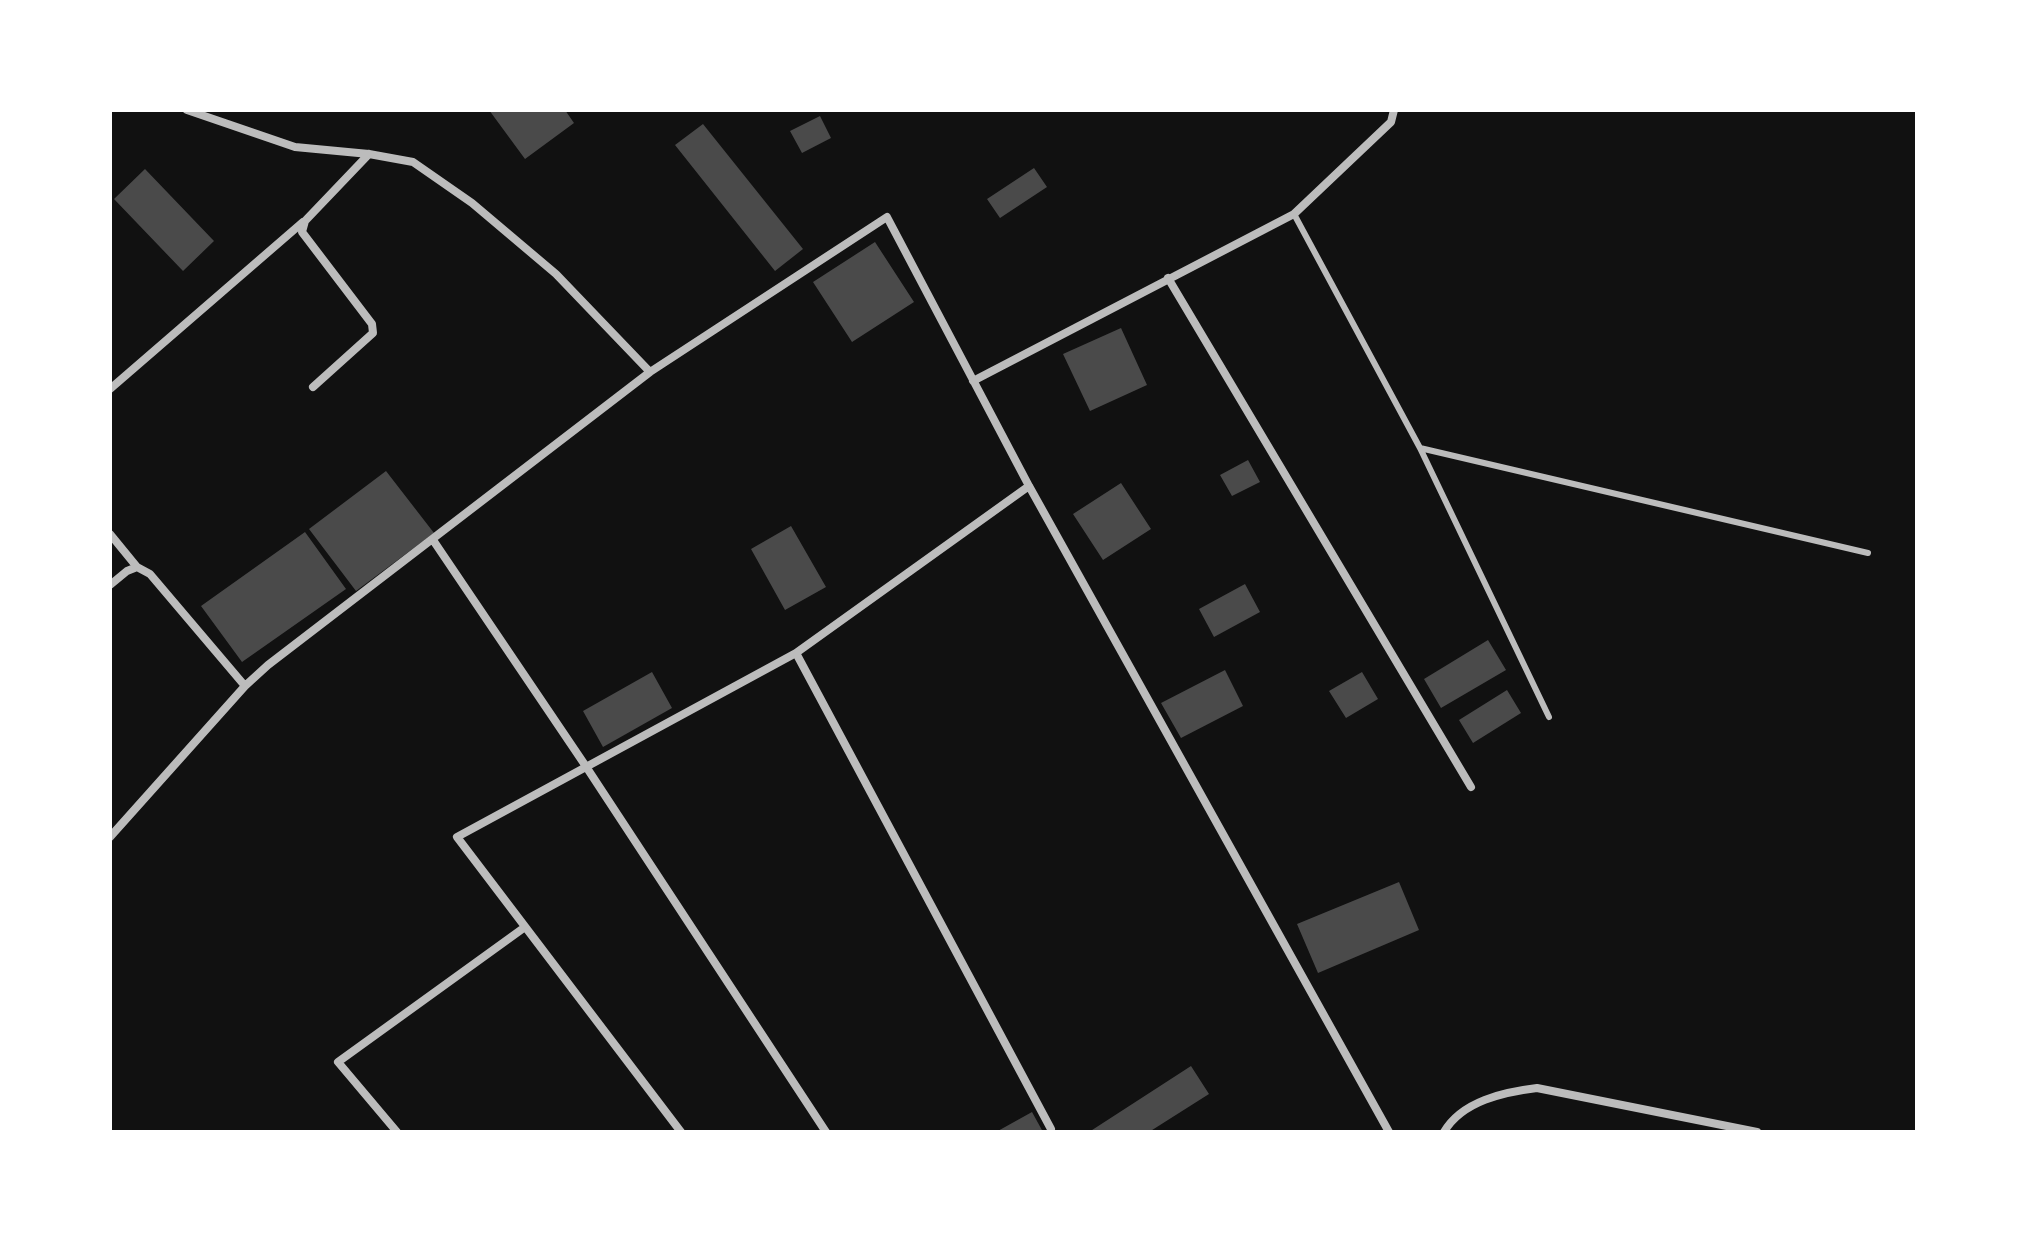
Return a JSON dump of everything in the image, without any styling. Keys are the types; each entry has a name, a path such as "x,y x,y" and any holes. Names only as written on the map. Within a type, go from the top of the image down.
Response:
{"street":[{"path":"187,110 295,147 413,162 472,203 556,274 650,372"},
{"path":"973,381 1294,214 1391,122 1394,110"},
{"path":"110,389 305,221 369,154"},
{"path":"110,837 245,686 268,665 650,372 887,217 1029,486 1389,1132"},
{"path":"305,221 302,232 372,324 373,333 313,387"},
{"path":"1168,278 1471,787"},
{"path":"681,1132 457,837 796,653 1029,486"},
{"path":"110,534 137,567 150,574 245,686"},
{"path":"433,540 826,1132"},
{"path":"110,585 137,567"},
{"path":"796,653 1051,1129"},
{"path":"397,1132 338,1062 525,927"},
{"path":"1444,1132 1460,1113 1484,1100 1537,1088 1757,1132"}],"lane":[{"path":"1294,214 1420,448 1549,717"},
{"path":"1420,448 1868,553"}],"building":[{"path":"489,110 565,110 574,123 525,159"},
{"path":"820,116 831,138 802,153 790,131"},
{"path":"703,124 803,249 775,271 675,145"},
{"path":"1034,168 1047,187 1000,218 987,199"},
{"path":"145,169 214,241 183,271 114,199"},
{"path":"875,242 914,302 852,342 813,282"},
{"path":"1121,328 1147,385 1090,411 1063,354"},
{"path":"1248,460 1260,482 1232,496 1220,475"},
{"path":"386,471 434,533 356,591 309,529"},
{"path":"1121,483 1151,529 1103,560 1073,514"},
{"path":"791,526 826,587 785,610 751,549"},
{"path":"305,532 346,589 242,662 201,606"},
{"path":"1245,584 1260,612 1214,637 1199,609"},
{"path":"1488,640 1506,670 1441,708 1424,679"},
{"path":"1225,670 1243,706 1181,738 1161,703"},
{"path":"652,672 672,708 603,747 583,711"},
{"path":"1362,672 1378,699 1346,718 1329,691"},
{"path":"1507,690 1521,713 1473,743 1459,720"},
{"path":"1399,882 1419,930 1318,973 1297,924"},
{"path":"1191,1066 1209,1094 1149,1132 1089,1132"},
{"path":"1032,1112 1043,1132 996,1132"}]}
